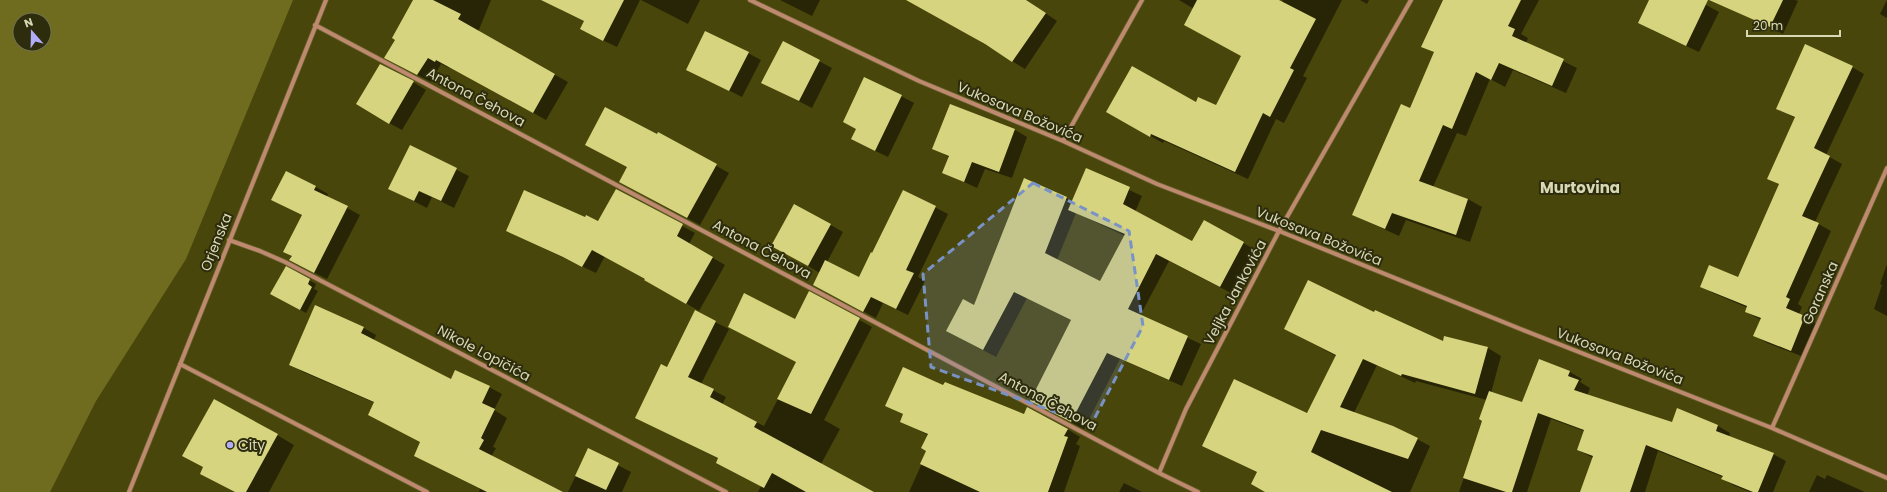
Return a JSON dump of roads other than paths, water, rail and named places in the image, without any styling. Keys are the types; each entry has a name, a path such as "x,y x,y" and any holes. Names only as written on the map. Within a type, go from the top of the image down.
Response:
{"street":[{"name":"Orjenska","path":"129,492 326,0"},
{"name":"Vukosava Božovića","path":"750,0 919,81 1063,141 1157,184 1279,231 1516,327 1772,428 1887,478"},
{"path":"1063,141 1142,0"},
{"name":"Veljka Jankovića","path":"1159,473 1186,409 1279,231 1411,0"},
{"name":"Antona Čehova","path":"315,25 1159,473 1198,492"},
{"name":"Goranska","path":"1772,428 1887,168"},
{"name":"Nikole Lopičića","path":"229,240 286,262 726,492"},
{"path":"180,364 427,492"}],"place":[{"name":"City","path":"230,445"}],"district":[{"name":"Murtovina","path":"1580,187"}]}
